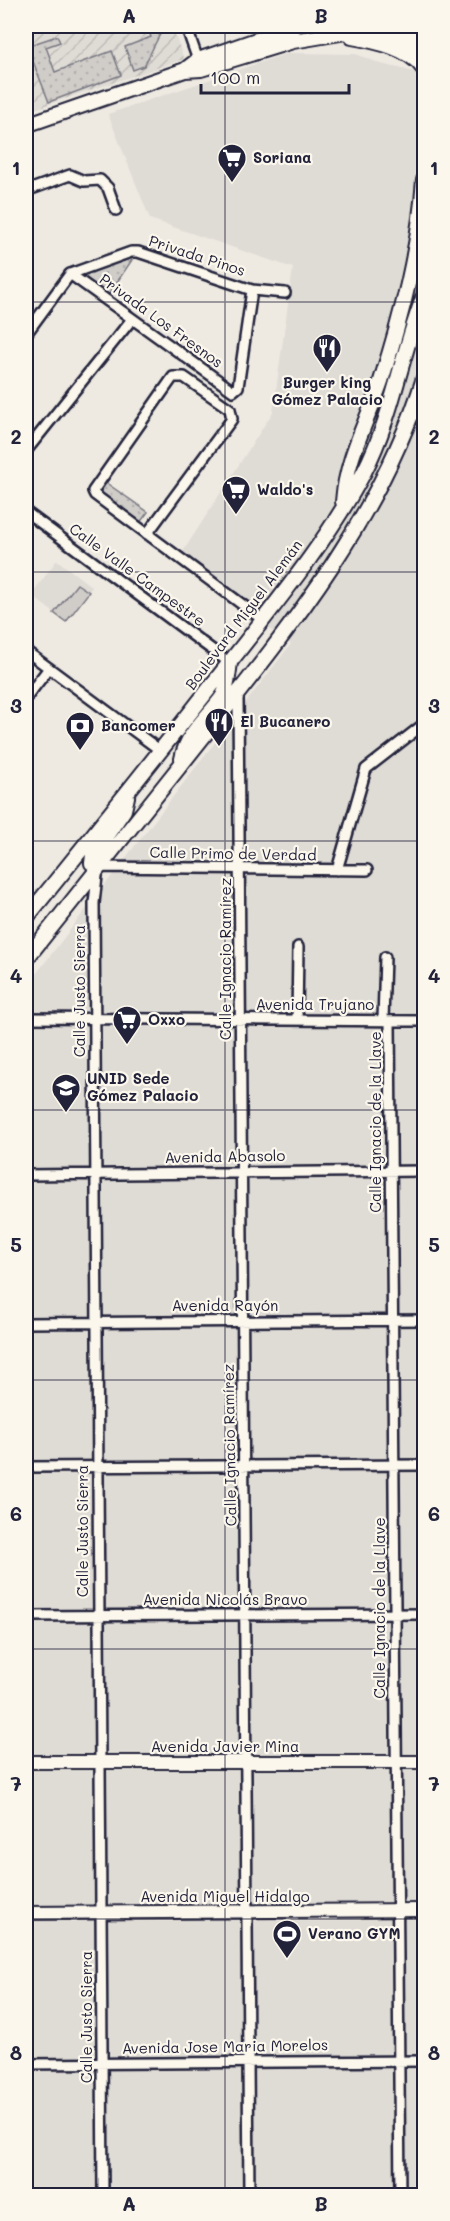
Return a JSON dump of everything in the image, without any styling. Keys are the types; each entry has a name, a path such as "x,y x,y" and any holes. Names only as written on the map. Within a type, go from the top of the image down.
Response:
{"highway":[{"path":"26,125 185,70 297,26"},
{"path":"400,26 420,35"},
{"path":"200,64 332,30 420,35"},
{"path":"332,30 389,46 422,65"},
{"path":"420,35 422,65"},
{"path":"343,505 346,472 383,373 414,265 424,180"},
{"name":"Boulevard Miguel Alemán","path":"26,918 161,752 288,588 343,505 364,472 382,431 424,296"},
{"path":"26,959 309,602 350,538 389,466 424,378"},
{"path":"182,764 184,748 193,732 223,695 230,663"},
{"path":"98,867 92,863 93,855 124,810 128,792"}],"main road":[{"name":"Avenida Javier Mina","path":"26,1762 424,1762"},
{"name":"Avenida Miguel Hidalgo","path":"26,1913 424,1910"}],"street":[{"path":"186,26 200,64"},
{"path":"26,191 70,175 84,181 100,180 108,188 116,210"},
{"name":"Privada Pinos","path":"70,274 138,252 252,290 285,293"},
{"path":"26,334 70,274"},
{"name":"Privada Los Fresnos","path":"70,274 236,391 252,290"},
{"path":"26,451 132,319"},
{"path":"147,534 232,419 233,414 221,403 179,376 173,377 93,491 147,534 263,620"},
{"name":"Calle Valle Campestre","path":"26,512 230,663"},
{"path":"26,651 161,752"},
{"path":"26,698 49,668"},
{"name":"Calle Ignacio Ramírez","path":"238,694 248,1762 249,2196"},
{"path":"337,870 366,769 424,724"},
{"name":"Calle Primo de Verdad","path":"98,867 367,870"},
{"name":"Calle Justo Sierra","path":"98,867 94,903 103,2196"},
{"path":"297,1020 298,947"},
{"name":"Calle Ignacio de la Llave","path":"385,957 393,1320 400,2196"},
{"name":"Avenida Trujano","path":"26,1018 424,1021"},
{"name":"Avenida Abasolo","path":"26,1175 424,1171"},
{"name":"Avenida Rayón","path":"26,1323 424,1320"},
{"path":"26,1467 424,1465"},
{"name":"Avenida Nicolás Bravo","path":"26,1616 424,1614"},
{"name":"Avenida Jose Maria Morelos","path":"26,2064 424,2061"}],"shaded area":[{"path":"26,26 172,26 184,59 26,112"},
{"path":"147,26 164,26 144,66 133,70 125,47 151,37"},
{"path":"57,36 60,42 46,47 55,72 112,51 121,75 49,102 27,46"},
{"path":"288,53 356,54 381,64 424,74 424,2195 26,2195 26,987 291,644 175,564 273,412 293,268 150,219 108,114"},
{"path":"132,260 105,300 77,276"},
{"path":"102,480 148,512 139,524 94,491"},
{"path":"57,560 92,587 66,622 31,595"},
{"path":"77,584 89,592 66,622 54,613"}],"place":[{"name":"Soriana","path":"232,184"},
{"name":"Burger king Gómez Palacio","path":"327,374"},
{"name":"Waldo's","path":"236,516"},
{"name":"El Bucanero","path":"219,748"},
{"name":"Bancomer","path":"80,752"},
{"name":"Oxxo","path":"127,1046"},
{"name":"UNID Sede Gómez Palacio","path":"66,1114"},
{"name":"Verano GYM","path":"287,1960"}]}
